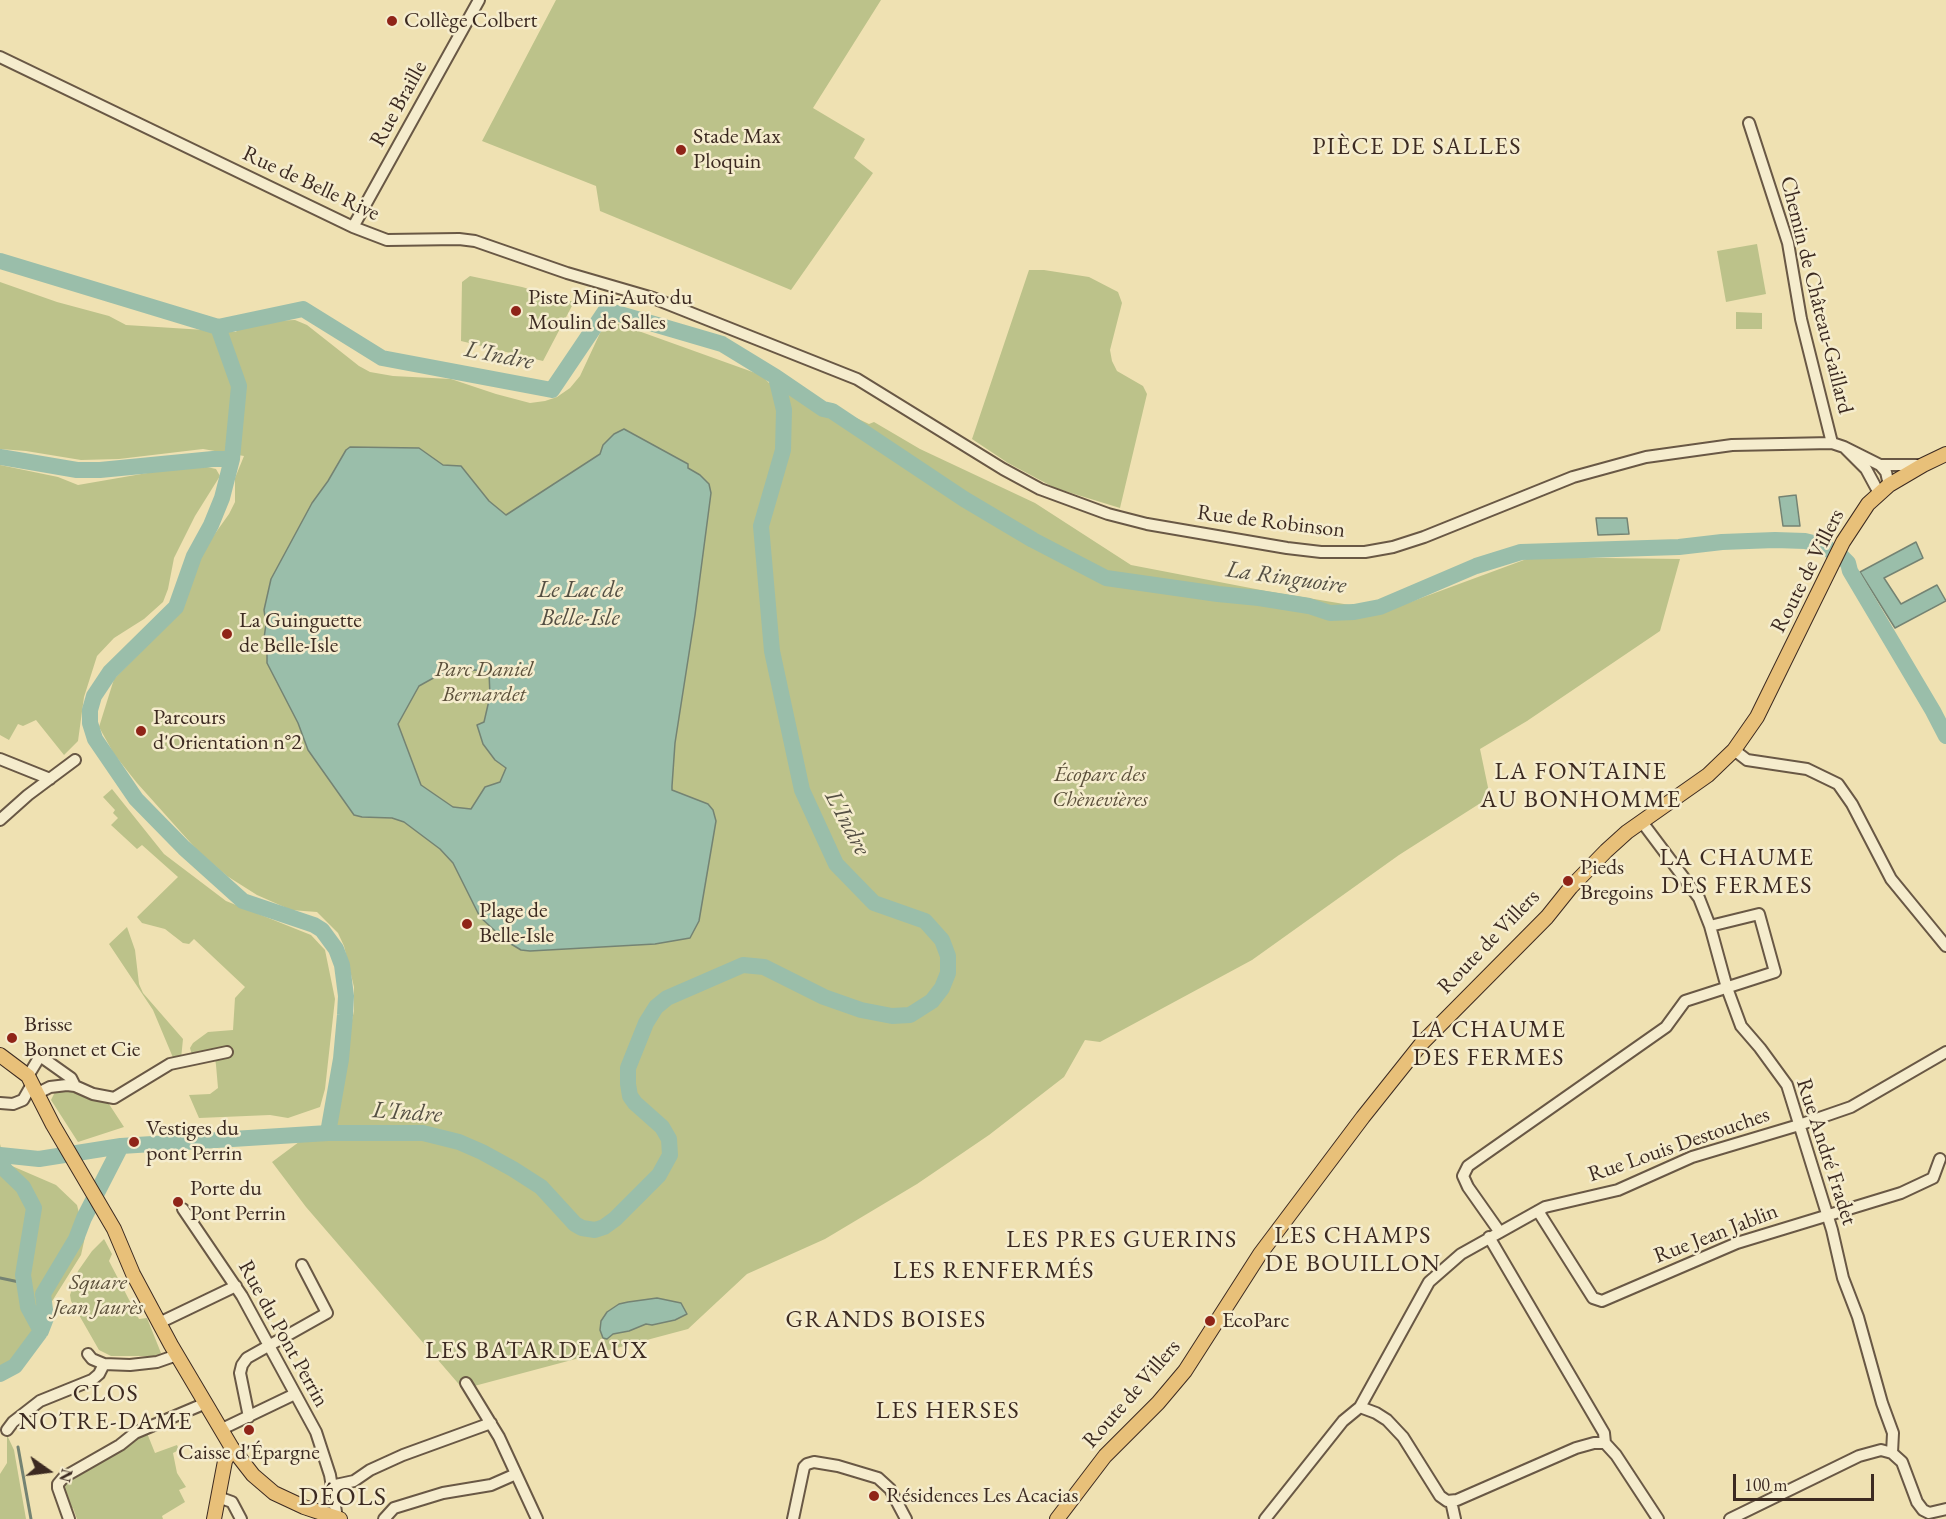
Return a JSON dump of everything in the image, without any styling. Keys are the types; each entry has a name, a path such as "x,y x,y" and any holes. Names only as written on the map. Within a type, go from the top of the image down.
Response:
{"main road":[{"name":"Route de Villers","path":"1057,1519 1105,1456 1158,1403 1185,1371 1260,1254 1422,1043 1546,917 1588,868 1606,851 1642,822 1708,776 1734,750 1757,717 1843,542 1858,517 1884,489 1946,454"},
{"path":"0,1055 32,1085 114,1229 133,1274 159,1323 232,1448 249,1471 281,1497 315,1516 337,1518"},
{"path":"0,1065 32,1085"},
{"path":"214,1519 225,1461 232,1448"}],"street":[{"name":"Rue Braille","path":"353,227 479,0"},
{"name":"Rue de Belle Rive","path":"0,57 353,227 387,240 459,239 475,241 567,273 653,298 857,379"},
{"name":"Chemin de Château-Gaillard","path":"1749,123 1788,243 1801,319 1832,443"},
{"name":"Rue de Robinson","path":"857,379 1003,469 1040,489 1073,503 1108,514 1189,532 1321,552 1365,552 1393,547 1424,537 1574,477 1646,457 1732,445 1832,443 1880,465 1923,465"},
{"name":"Rue de Robinson","path":"1845,447 1884,489"},
{"path":"1880,465 1886,472 1884,489"},
{"path":"1734,750 1747,760 1807,769 1838,784 1852,804 1891,879 1946,946"},
{"path":"0,759 50,779"},
{"path":"0,820 75,760"},
{"name":"Rue André Fradet","path":"1642,822 1699,898 1741,1026 1787,1085 1827,1216 1843,1278 1858,1317 1882,1403 1893,1433 1892,1453"},
{"path":"1499,1231 1468,1187 1463,1176 1468,1166 1666,1027 1685,1001 1775,972 1759,914 1710,926"},
{"path":"32,1085 43,1090 61,1085 75,1086 93,1094 114,1098 170,1064 227,1052"},
{"name":"Rue Louis Destouches","path":"1265,1519 1343,1421 1360,1407 1429,1282 1461,1254 1538,1211 1618,1190 1692,1157 1851,1107 1946,1052"},
{"path":"0,1103 13,1104 23,1100 32,1085 40,1056 71,1078 75,1086"},
{"name":"Rue Jean Jablin","path":"1538,1211 1593,1298 1602,1301 1737,1243 1901,1193 1933,1178 1940,1159"},
{"name":"Rue du Pont Perrin","path":"183,1209 236,1286 316,1432 330,1475 337,1518"},
{"path":"1489,1237 1604,1433 1605,1443 1616,1455 1658,1519"},
{"path":"249,1417 240,1373 247,1358 327,1313 302,1265"},
{"path":"159,1323 236,1286"},
{"path":"88,1354 92,1359 104,1364 144,1364 177,1355"},
{"path":"7,1430 40,1401 92,1380 99,1374 104,1364"},
{"path":"466,1383 499,1437 537,1519"},
{"path":"222,1429 295,1394"},
{"path":"69,1519 58,1488 58,1484 64,1478 120,1445 135,1433 206,1403"},
{"path":"1360,1407 1387,1420 1403,1437 1440,1496 1447,1501 1565,1452 1594,1443 1605,1443"},
{"path":"331,1486 354,1480 403,1455 491,1423"},
{"path":"1730,1519 1859,1456 1881,1450 1892,1453 1902,1462 1917,1502 1923,1510 1929,1513 1946,1509"},
{"path":"793,1519 804,1467 814,1462 838,1466 878,1478 890,1489 906,1519"},
{"path":"384,1519 394,1508 443,1493 491,1485 516,1474"},
{"path":"218,1497 232,1502 241,1519"},
{"path":"1451,1501 1455,1519"}],"green space":[{"name":"Stade Max Ploquin","path":"556,0 881,0 813,108 865,139 854,158 873,173 791,290 600,211 596,186 482,141"},
{"path":"1757,244 1766,294 1726,302 1717,251"},
{"path":"1029,270 1089,277 1118,292 1122,303 1110,350 1112,361 1117,371 1143,386 1147,394 1120,508 1055,488 1008,463 972,439"},
{"name":"Piste Mini-Auto du Moulin de Salles","path":"470,276 522,287 574,302 543,361 461,341 462,282"},
{"path":"0,282 57,302 109,316 126,325 236,332 239,327 249,322 295,320 307,325 370,372 393,376 451,379 530,403 557,397 570,388 580,376 601,331 607,325 619,324 761,375 769,383 783,383 869,424 874,422 920,449 1035,503 1131,565 1386,611 1532,557 1680,559 1660,631 1527,721 1480,749 1490,797 1399,855 1252,960 1100,1042 1085,1040 1064,1077 989,1135 917,1184 825,1239 747,1274 688,1329 463,1389 306,1207 272,1162 338,1113 336,1106 338,1081 354,1011 354,987 344,946 338,933 317,912 291,910 257,895 227,876 197,850 137,783 114,754 99,727 114,679 181,612 204,549 235,502 235,478 244,456 203,449 119,459 81,460 0,449"},
{"path":"1736,312 1762,313 1762,329 1736,329"},
{"path":"0,465 58,477 78,485 176,468 207,467 216,469 220,476 195,516 174,558 163,602 144,619 114,638 97,656 84,697 78,741 64,755 36,720 23,726 18,724 9,740 0,735"},
{"path":"112,789 164,854 226,901 311,935 325,950 335,999 325,1089 320,1107 288,1118 270,1115 199,1118 189,1095 210,1094 218,1088 216,1065 214,1052 192,1055 190,1048 208,1032 233,1030 235,998 245,987 194,939 189,944 183,943 165,929 142,923 137,917 178,877 142,845 137,849 111,825 118,818 113,813 115,810 103,797"},
{"path":"127,927 135,950 139,984 143,993 183,1039 181,1059 174,1060 153,1010 109,944"},
{"path":"73,1090 107,1101 124,1127 78,1142 51,1100 55,1092"},
{"path":"0,1144 5,1163 56,1185 77,1205 85,1237 81,1255 4,1378 0,1379"},
{"name":"Square Jean Jaurès","path":"104,1239 112,1254 109,1261 139,1319 147,1318 161,1353 156,1356 111,1356 99,1350 71,1301 70,1295 78,1271"},
{"path":"147,1433 155,1453 177,1445 179,1450 173,1453 177,1473 186,1487 179,1490 185,1502 162,1516 163,1519 77,1519 73,1508 69,1509 64,1483 133,1439"},
{"path":"7,1435 14,1450 26,1519 0,1519 0,1474 7,1463"}],"water":[{"name":"Le Lac de Belle-Isle","path":"624,429 688,464 688,468 709,484 711,493 675,743 672,786 672,790 708,804 713,810 716,821 699,921 690,938 655,944 521,950 506,941 480,917 453,863 440,849 404,822 392,818 354,815 308,750 298,723 267,663 264,610 271,579 312,503 350,447 419,448 443,465 461,466 489,501 506,515 600,454 603,445 614,434","holes":["475,670 489,672 490,696 484,722 477,725 483,744 495,760 506,768 500,782 485,787 471,809 453,807 421,785 398,724 419,686 437,676"]},
{"path":"1796,495 1800,526 1783,526 1779,497"},
{"path":"1596,518 1627,518 1629,534 1598,535"},
{"path":"1916,542 1923,558 1884,578 1901,604 1937,585 1946,601 1895,628 1860,572"},
{"path":"657,1298 681,1303 687,1314 675,1320 652,1325 646,1324 613,1334 607,1339 603,1338 600,1330 601,1321 607,1312 619,1304"}],"waterway":[{"name":"L'Indre","path":"0,261 218,327 303,309 382,358 552,390 606,310 722,344 776,377 784,410 783,450 761,526 772,651 802,790 836,864 874,903 925,921 942,940 948,956 948,973 942,988 932,1001 910,1015 892,1016 861,1010 824,997 764,967 743,965 667,998 656,1007 646,1023 628,1068 628,1084 630,1096 635,1103 662,1127 669,1139 670,1155 659,1175 615,1219 595,1230 582,1228 575,1224 541,1187 513,1169 459,1142 423,1133 328,1133 121,1146 39,1159 0,1155"},
{"name":"L'Indre","path":"218,327 239,386 232,459"},
{"name":"La Ringuoire","path":"776,377 823,409 832,411 964,499 1033,540 1106,578 1259,598 1309,606 1330,613 1354,612 1380,607 1476,566 1521,552 1679,547 1722,542 1775,540 1805,541 1825,546 1832,552"},
{"name":"L'Indre","path":"0,457 77,470 232,459 222,498 211,525 194,556 176,607 110,672 94,696 90,710 90,723 95,739 136,799 184,848 243,901 314,925 322,930 336,949 342,965 346,996 341,1059 328,1133"},
{"name":"La Ringuoire","path":"1841,556 1848,563 1850,571 1946,736"},
{"path":"0,1374 15,1366 41,1331 46,1318 43,1294 76,1239 84,1218 121,1146"},
{"path":"0,1165 23,1187 34,1208 23,1275 28,1307 41,1331"},
{"path":"0,1278 24,1283"},
{"path":"18,1447 31,1519"}],"place":[{"name":"Collège Colbert","path":"392,21"},
{"name":"Stade Max Ploquin","path":"681,150"},
{"name":"Piste Mini-Auto du Moulin de Salles","path":"516,311"},
{"name":"La Guinguette de Belle-Isle","path":"227,634"},
{"name":"Parcours d'Orientation n°2","path":"141,731"},
{"name":"Pieds Bregoins","path":"1568,881"},
{"name":"Plage de Belle-Isle","path":"467,924"},
{"name":"Brisse Bonnet et Cie","path":"12,1038"},
{"name":"Vestiges du pont Perrin","path":"134,1142"},
{"name":"Porte du Pont Perrin","path":"178,1202"},
{"name":"EcoParc","path":"1210,1321"},
{"name":"Caisse d'Épargne","path":"249,1430"},
{"name":"Résidences Les Acacias","path":"874,1496"}],"district":[{"name":"PIÈCE DE SALLES","path":"1417,147"},
{"name":"LA FONTAINE AU BONHOMME","path":"1581,786"},
{"name":"LA CHAUME DES FERMES","path":"1737,872"},
{"name":"LA CHAUME DES FERMES","path":"1489,1044"},
{"name":"LES PRES GUERINS","path":"1122,1240"},
{"name":"LES CHAMPS DE BOUILLON","path":"1353,1250"},
{"name":"LES RENFERMÉS","path":"994,1271"},
{"name":"GRANDS BOISES","path":"886,1320"},
{"name":"LES BATARDEAUX","path":"537,1351"},
{"name":"CLOS NOTRE-DAME","path":"106,1408"},
{"name":"LES HERSES","path":"948,1411"},
{"name":"DÉOLS","path":"343,1498"}],"park label":[{"name":"Parc Daniel Bernardet","path":"484,682"},
{"name":"Écoparc des Chènevières","path":"1100,788"}]}
